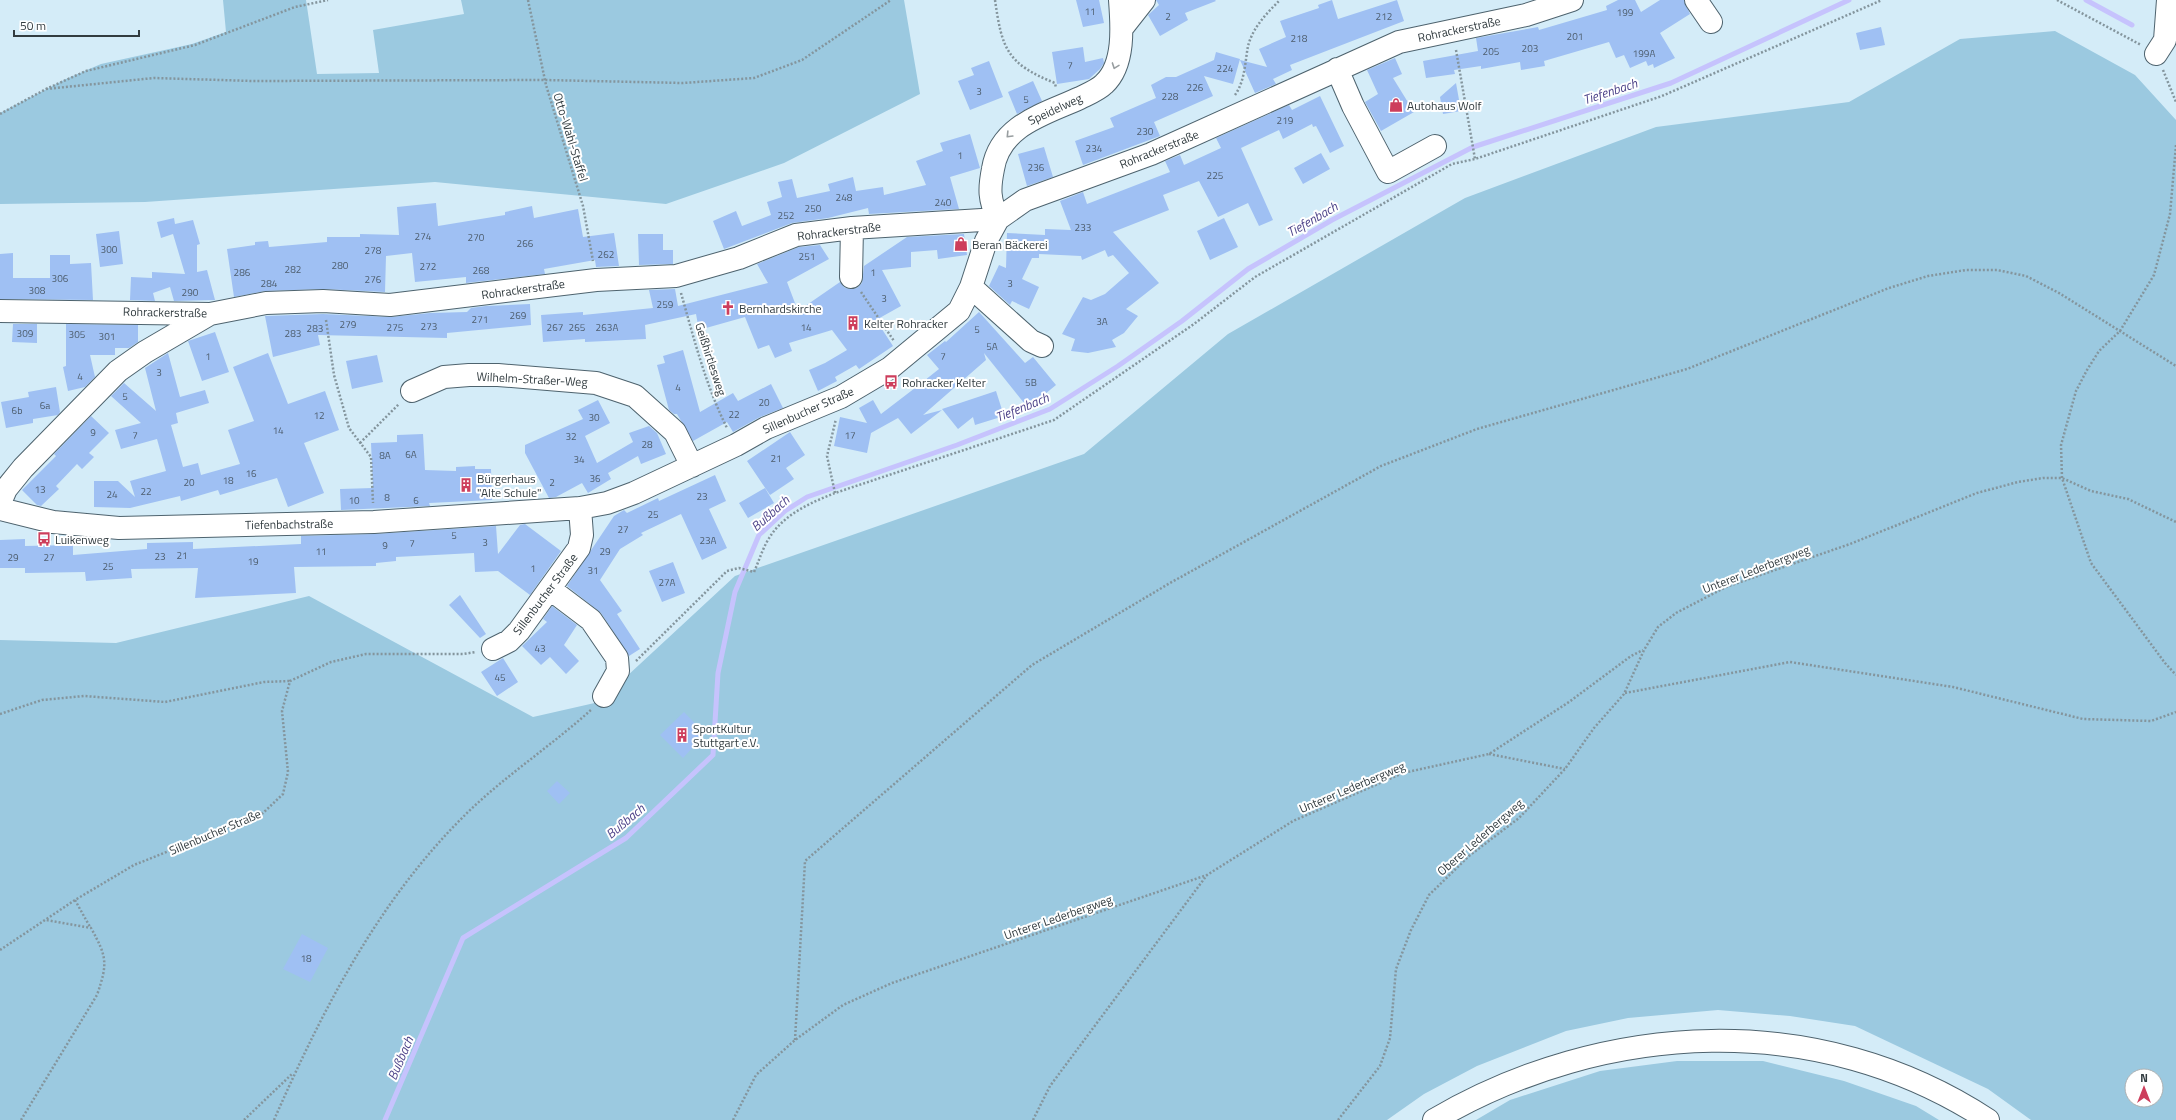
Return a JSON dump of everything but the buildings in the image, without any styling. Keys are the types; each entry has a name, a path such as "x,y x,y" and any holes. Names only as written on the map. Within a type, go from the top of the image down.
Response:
{"street":[{"name":"Speidelweg","path":"998,219 990,202 990,184 994,162 1006,137 1021,125 1063,106 1104,84 1112,73 1119,56 1122,28 1120,0"},
{"path":"1122,28 1144,0"},
{"name":"Rohrackerstraße","path":"0,311 210,314 266,303 323,301 390,305 596,280 676,276 739,258 796,235 852,228 998,219 1025,200 1151,154 1399,42 1453,29 1526,15 1572,0"},
{"path":"1696,0 1711,22"},
{"path":"2156,54 2165,40 2168,0"},
{"path":"1337,69 1353,106 1388,172 1435,146"},
{"name":"Sillenbucher Straße","path":"493,649 509,641 519,631 579,548 582,535 580,508 608,503 692,466 736,445 766,428 841,397 874,379 904,357 959,311 971,287 986,241 998,219"},
{"path":"851,277 852,228"},
{"path":"971,287 1031,341 1042,346"},
{"path":"0,504 6,489 23,468 118,371 145,352 210,314"},
{"name":"Wilhelm-Straßer-Weg","path":"412,391 444,377 468,375 498,375 596,383 635,396 675,432 692,466"},
{"name":"Tiefenbachstraße","path":"0,509 53,522 119,528 374,522 580,508"},
{"path":"550,589 591,620 617,658 618,671 604,696"},
{"path":"1434,1120 1500,1086 1593,1055 1695,1041 1751,1041 1801,1046 1848,1056 1893,1071 1937,1091 1988,1120"}],"path":[{"path":"0,114 46,89 86,71 195,45 295,7 328,0"},
{"name":"Otto-Wahl-Staffel","path":"528,0 545,80 584,206 596,280"},
{"path":"46,89 154,78 253,81 545,80 683,83 754,78 802,60 891,0"},
{"path":"995,0 1005,47 1011,58 1023,68 1054,83 1063,106"},
{"path":"1234,96 1240,88 1249,45 1255,29 1265,15 1280,0"},
{"path":"618,671 629,668 727,571 739,568 754,572 768,540 779,525 809,503 1054,420 1194,324 1255,277 1452,164 1474,160 1662,96 1882,0"},
{"path":"2057,0 2156,54 2176,102"},
{"path":"1453,29 1474,160"},
{"path":"2176,146 2170,214 2154,275 2120,331 2099,351 2076,391 2061,445 2062,478 2091,563 2165,663 2176,675"},
{"path":"795,1040 805,861 1032,665 1170,583 1381,466 1476,429 1687,369 1889,288 1928,276 1966,270 1997,270 2026,276 2059,293 2176,366"},
{"name":"Geißhirtlesweg","path":"676,276 712,394 736,445"},
{"path":"851,277 904,357"},
{"path":"323,301 334,375 349,428 371,457 374,522"},
{"path":"360,443 412,391"},
{"path":"835,493 830,476 827,456 841,397"},
{"name":"Unterer Lederbergweg","path":"733,1120 756,1074 795,1040 843,1004 892,982 1207,875 1293,821 1403,773 1489,754 1569,702 1631,656 1644,650 1658,627 1676,613 1726,587 1850,544 1977,493 2018,482 2043,478 2062,478 2091,491 2128,499 2176,522"},
{"path":"0,714 42,700 84,696 165,702 264,682 290,681 331,662 366,654 463,654 493,649"},
{"name":"Oberer Lederbergweg","path":"1338,1120 1380,1066 1390,1038 1396,969 1411,930 1429,895 1469,856 1519,818 1565,769 1594,728 1624,694 1644,650"},
{"path":"1624,694 1790,662 1953,687 2083,719 2151,721 2176,712"},
{"name":"Sillenbucher Straße","path":"0,950 75,900 134,865 263,813 283,794 288,772 282,711 290,681"},
{"path":"274,1120 320,1019 363,946 404,884 437,845 485,796 574,725 604,696"},
{"path":"1489,754 1565,769"},
{"path":"1033,1120 1050,1086 1207,875"},
{"path":"21,1120 97,994 105,972 103,951 75,900"},
{"path":"46,920 91,928"},
{"path":"244,1120 295,1071"}],"shaded area":[{"path":"223,0 306,0 317,74 379,73 373,30 464,14 461,0 904,0 920,94 784,163 666,204 435,182 145,202 0,204 0,113 66,79 101,64 192,44 226,32"},
{"path":"2055,31 2135,75 2176,120 2176,1120 2031,1120 1988,1089 1855,1026 1790,1016 1718,1010 1628,1018 1566,1031 1477,1066 1424,1094 1387,1120 0,1120 0,640 116,643 309,596 533,717 599,702 735,576 1084,454 1228,334 1465,198 1656,127 1849,102 1960,39"},
{"path":"1677,1061 1763,1061 1844,1081 1916,1106 1939,1120 1476,1120 1510,1100 1600,1071"}],"waterway":[{"name":"Tiefenbach","path":"385,1120 463,938 626,838 713,755 718,673 735,592 759,535 785,511 807,497 957,445 1050,409 1118,366 1182,321 1248,269 1332,220 1473,147 1671,83 1849,0"},
{"name":"Tiefenbach","path":"2086,0 2132,25"}],"place":[{"name":"Autohaus Wolf","path":"1396,105"},
{"name":"Beran Bäckerei","path":"961,244"},
{"name":"Bernhardskirche","path":"728,308"},
{"name":"Kelter Rohracker","path":"853,323"},
{"name":"Rohracker Kelter","path":"891,382"},
{"name":"Bürgerhaus \"Alte Schule\"","path":"466,485"},
{"name":"Luikenweg","path":"44,539"},
{"name":"SportKultur Stuttgart e.V.","path":"682,735"}],"water label":[{"name":"Bußbach","path":"770,513"},
{"name":"Bußbach","path":"625,821"},
{"name":"Bußbach","path":"400,1058"}]}
